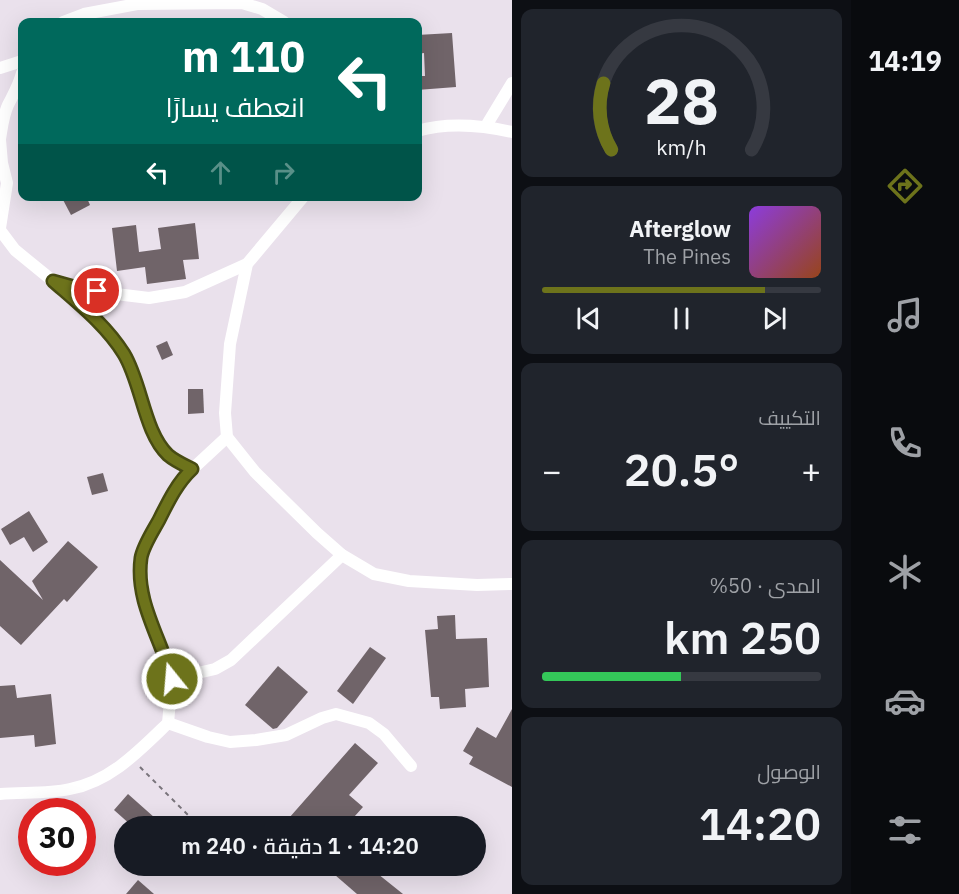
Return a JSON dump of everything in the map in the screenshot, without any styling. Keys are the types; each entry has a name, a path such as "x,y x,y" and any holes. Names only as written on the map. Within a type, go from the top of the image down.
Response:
{"street":[{"path":"74,18 137,3 242,3 262,9 277,18"},
{"path":"0,68 18,62"},
{"path":"486,126 512,83"},
{"path":"18,88 2,122 0,139 2,163 8,183 0,229 15,250 85,309 124,354 137,382 154,437 170,457 192,469"},
{"path":"422,130 454,125 486,126 512,132"},
{"path":"53,281 78,288 149,298 185,292 247,264 300,201"},
{"path":"247,264 230,344 225,413 227,437 237,452 283,501 342,555 374,574 409,581 477,585 512,584"},
{"path":"0,794 70,789 104,778 132,758 168,723 172,679 165,653 144,604 141,556 168,501 186,475 227,437"},
{"path":"172,679 215,669 231,660 342,555"},
{"path":"168,723 230,742 286,735 336,714 369,723 389,740 411,766"}],"path":[{"path":"132,758 189,816"}],"building":[{"path":"452,33 456,87 422,90 422,76 425,76 422,35"},
{"path":"64,201 88,201 90,205 71,215"},
{"path":"195,223 199,259 183,260 186,279 147,284 145,267 117,271 112,228 136,225 139,252 161,249 158,228"},
{"path":"167,341 173,355 162,360 156,346"},
{"path":"188,389 203,389 204,413 188,414"},
{"path":"103,473 108,491 92,495 87,477"},
{"path":"29,511 48,542 33,552 24,537 10,545 1,529"},
{"path":"68,541 98,567 67,602 64,599 21,645 0,626 0,560 43,600 32,581"},
{"path":"455,615 456,639 487,638 489,687 465,689 466,707 440,709 439,697 431,697 425,630 438,629 437,616"},
{"path":"370,647 386,658 353,704 337,691"},
{"path":"278,666 308,692 277,728 273,729 245,705"},
{"path":"15,685 17,698 51,694 56,744 35,747 34,735 0,738 0,686"},
{"path":"512,709 512,787 469,764 473,757 463,751 477,727 496,738"},
{"path":"355,743 378,763 349,795 363,807 355,816 291,816"},
{"path":"128,794 153,816 121,816 114,810"},
{"path":"336,876 380,876 403,894 357,894"},
{"path":"138,880 154,894 126,894"}],"route":[{"path":"97,291 53,281 85,309 124,354 137,382 154,437 170,457 192,469 168,501 141,556 144,604 165,653 172,679"}]}
